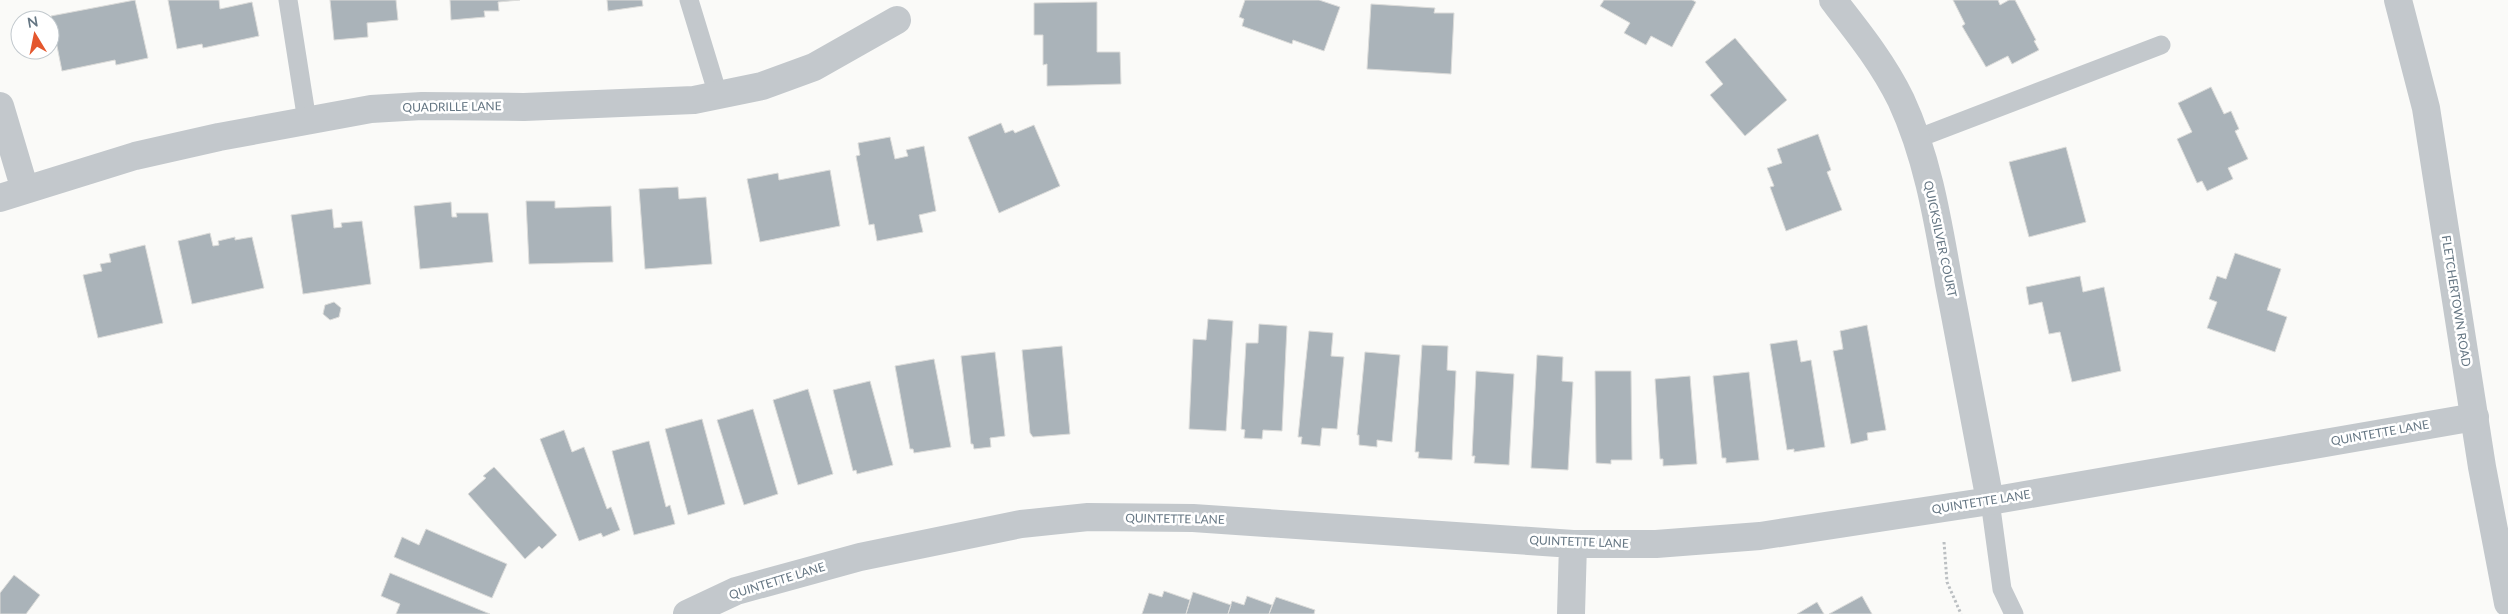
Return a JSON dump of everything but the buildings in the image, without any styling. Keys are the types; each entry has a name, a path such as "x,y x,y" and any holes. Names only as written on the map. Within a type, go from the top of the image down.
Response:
{"street":[{"name":"QUICKSILVER COURT","path":"1833,0 1874,52 1888,74 1902,102 1916,139 1933,197 1990,501"},
{"name":"FLETCHERTOWN ROAD","path":"2398,0 2426,108 2475,417 2508,603"},
{"name":"QUADRILLE LANE","path":"13,194 135,156 371,109 413,106 524,107 694,100 762,86 814,67 897,20"},
{"path":"0,106 13,194"},
{"name":"QUINTETTE LANE","path":"687,614 736,591 860,557 1021,524 1088,517 1193,518 1573,544 1656,544 1760,536 1990,501 2475,417"},
{"path":"1572,614 1573,544"}],"lane":[{"path":"288,0 306,121"},
{"path":"689,0 718,95"},
{"path":"1916,139 2161,45"},
{"path":"1990,501 2002,589 2014,614"}],"path":[{"path":"1944,542 1948,582 1961,614"}]}
